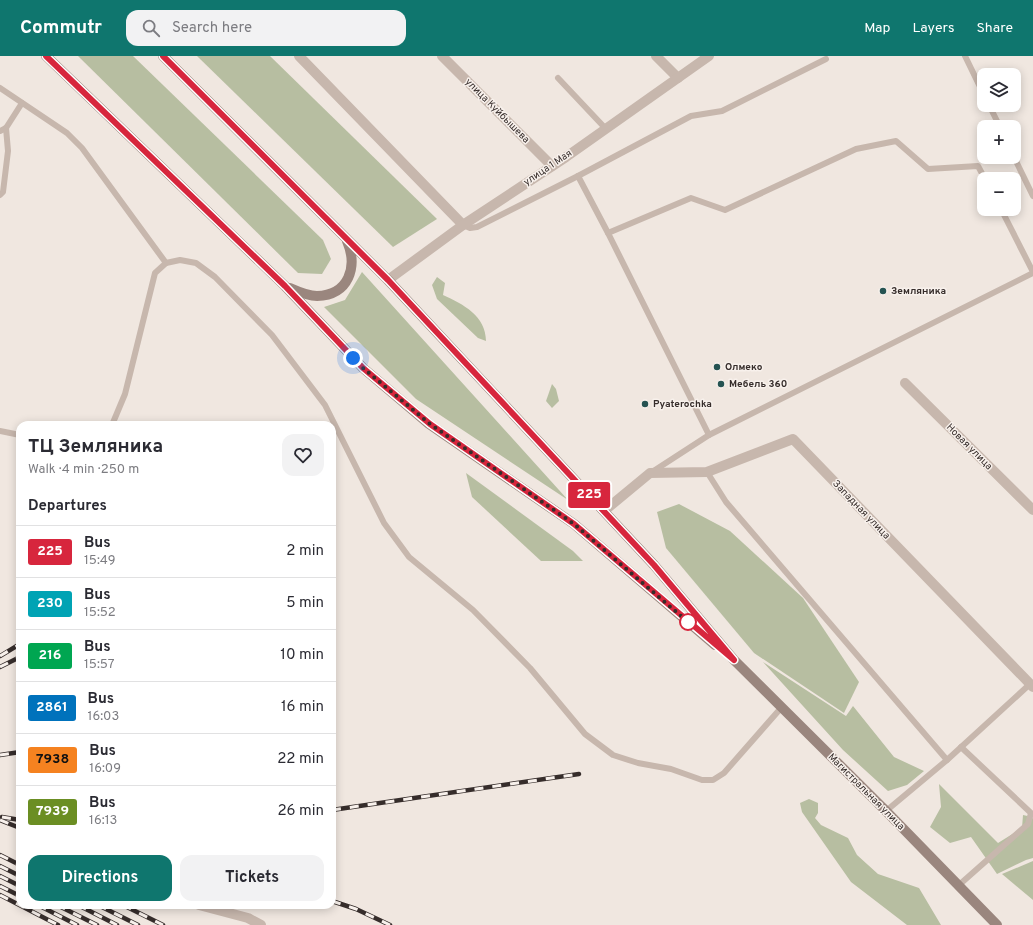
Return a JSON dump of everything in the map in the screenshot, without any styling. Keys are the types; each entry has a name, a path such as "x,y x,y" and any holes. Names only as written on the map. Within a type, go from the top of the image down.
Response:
{"main road":[{"path":"46,56 285,286 363,368 430,424 574,524 734,660"},
{"path":"163,56 388,280 654,565 734,660"},
{"path":"285,286 302,294 317,296 332,293 343,286 350,274 352,262 351,251 345,238"},
{"name":"Магистральная улица","path":"734,660 886,811 997,925"}],"street":[{"path":"299,56 463,225"},
{"name":"улица Куйбышева","path":"442,56 552,166"},
{"path":"656,56 678,78"},
{"name":"улица 1 Мая","path":"388,280 463,225 606,129 709,56"},
{"name":"Новая улица","path":"905,383 1033,510"},
{"name":"Западная улица","path":"650,473 707,472 793,439 1032,684"},
{"path":"604,511 650,473"},
{"path":"214,909 248,918 261,925"}],"lane":[{"path":"965,56 977,81"},
{"path":"463,225 470,228 477,227 578,176 691,116 722,111 826,59"},
{"path":"558,78 606,129"},
{"path":"0,88 67,133 82,148 166,263"},
{"path":"0,195 3,192 8,151 3,130 22,103"},
{"path":"608,233 691,198 725,210 856,149 896,141 928,169 978,166 981,172"},
{"path":"1017,164 1033,196"},
{"path":"578,176 709,435"},
{"path":"650,473 709,435 1033,272 1005,216"},
{"path":"114,421 125,394 155,273 166,263 180,260 196,263 215,277 272,335 325,405 333,421"},
{"path":"336,427 384,523 409,557 472,610 530,668 585,734 613,755 638,763 671,770 702,780 713,780 724,773 781,708"},
{"path":"0,431 16,434"},
{"path":"707,472 726,502 947,760"},
{"path":"886,811 947,760 1032,684"},
{"path":"959,885 1028,824 1031,813 960,747"}],"green space":[{"path":"78,56 133,56 323,240 331,259 322,274 298,273"},
{"path":"197,56 270,56 437,219 393,247"},
{"path":"362,272 568,500 416,399 324,307 345,300"},
{"path":"437,277 445,283 443,295 458,302 478,318 485,332 486,341 478,338 437,299 432,285"},
{"path":"552,384 556,389 559,401 552,408 546,401"},
{"path":"466,473 573,551 583,561 541,561 472,497"},
{"path":"679,504 730,531 803,598 859,682 844,713 754,653 666,548 657,512"},
{"path":"763,662 846,716 853,706 894,757 924,771 907,785 888,791 843,750"},
{"path":"939,784 998,843 1022,828 1023,815 1032,817 1033,858 997,874 971,837 950,843 930,827 941,807"},
{"path":"809,799 818,803 818,813 815,818 821,825 848,838 857,855 878,874 919,888 941,925 907,925 851,882 802,812 800,803"},
{"path":"1033,861 1033,900 1002,874"}],"railway":[{"path":"0,656 16,646"},
{"path":"0,667 16,659"},
{"path":"0,755 16,753"},
{"path":"336,809 579,774"},
{"path":"2,817 16,819"},
{"path":"0,820 16,826"},
{"path":"0,855 16,863"},
{"path":"0,866 16,874"},
{"path":"0,876 16,884"},
{"path":"0,886 16,894"},
{"path":"0,895 16,903"},
{"path":"336,902 356,909 390,925"},
{"path":"27,909 58,925"},
{"path":"46,909 77,925"},
{"path":"65,909 97,925"},
{"path":"86,909 117,925"},
{"path":"106,909 138,925"},
{"path":"131,909 163,925"}],"bus line":[{"name":"225","path":"46,56 285,286 363,368 430,424 574,524 734,660 654,565 388,280 163,56"}],"place":[{"name":"Земляника","path":"883,291"},
{"name":"Олмеко","path":"717,367"},
{"name":"Мебель 360","path":"721,384"},
{"name":"Pyaterochka","path":"645,404"}],"route":[{"path":"353,358 430,424 574,524 688,622"}]}
